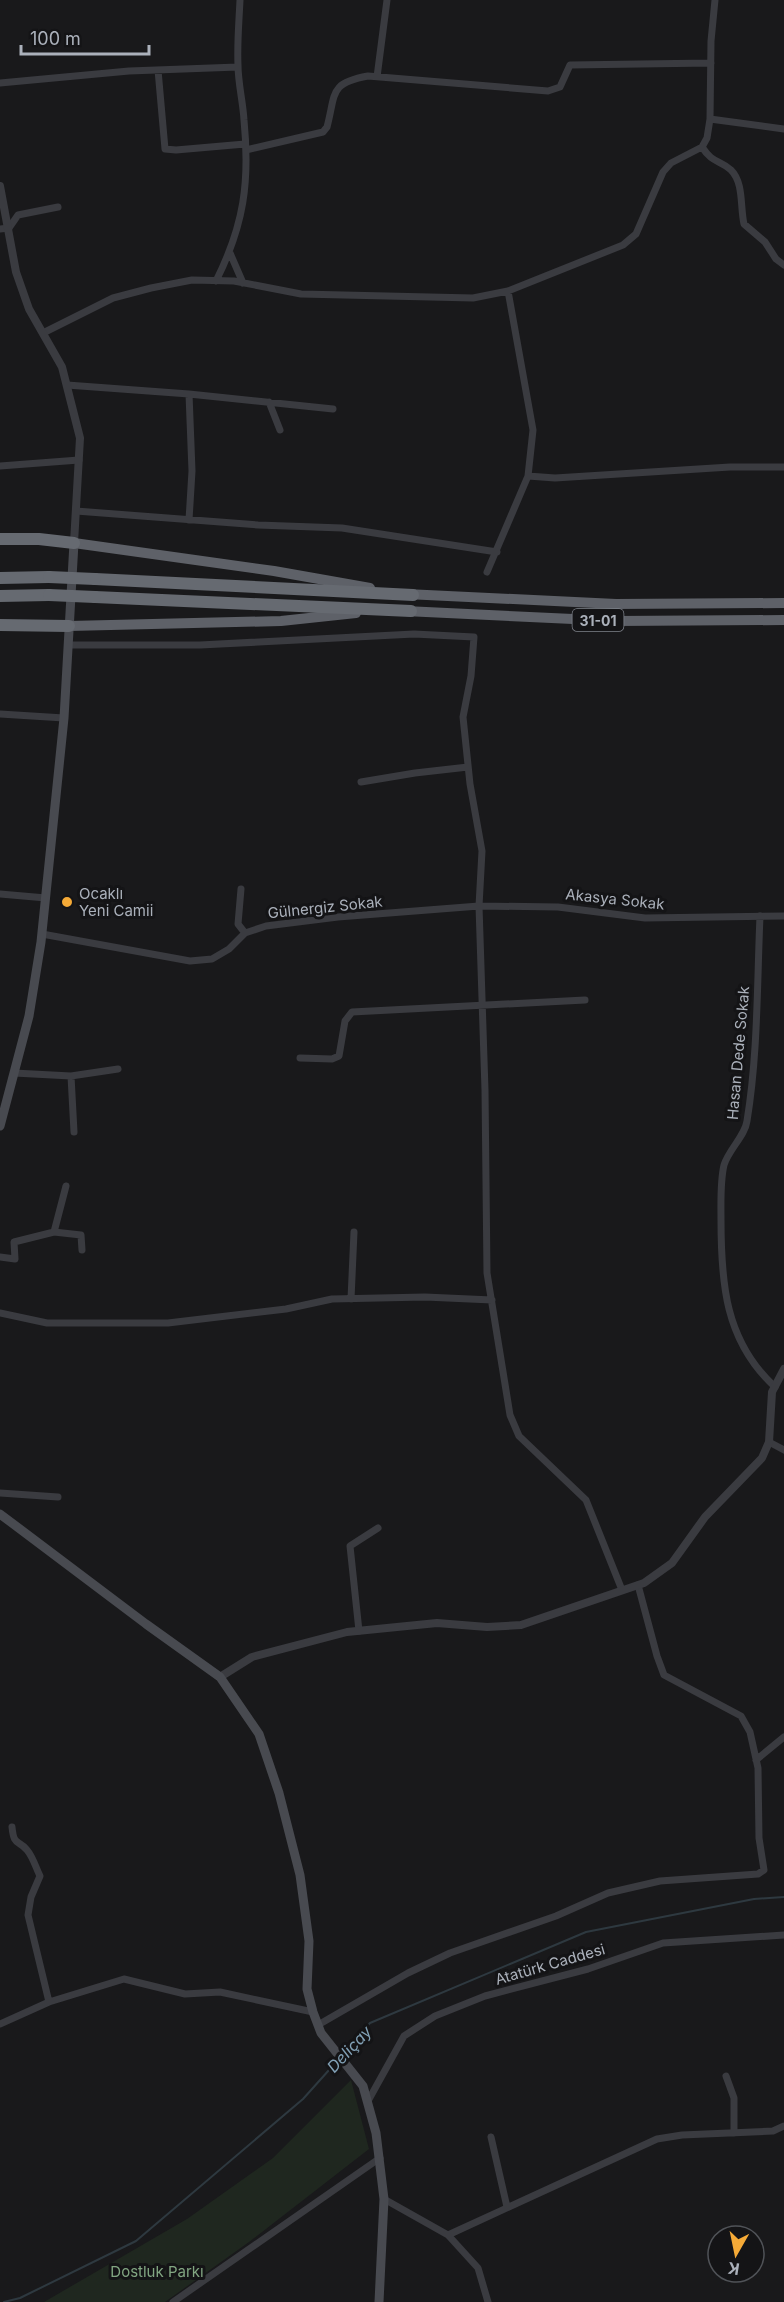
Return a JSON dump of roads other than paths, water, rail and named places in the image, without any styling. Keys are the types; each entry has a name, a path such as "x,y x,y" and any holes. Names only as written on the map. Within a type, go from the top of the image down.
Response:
{"highway":[{"path":"0,539 39,539 74,543"},
{"name":"31-01","path":"74,543 274,570 413,595 616,604 784,603"},
{"path":"0,578 95,579 413,595"},
{"path":"0,596 49,595 411,611"},
{"name":"31-01","path":"69,626 281,621 341,614 411,611 616,621 784,620"},
{"path":"0,625 69,626"}],"main road":[{"path":"0,1126 29,1016 42,934 64,718 74,543"},
{"path":"0,1514 220,1677 259,1734 279,1793 300,1875 309,1941 307,1989 313,2012 319,2029 356,2075 368,2101 380,2158 384,2199 379,2302"}],"street":[{"path":"216,281 230,253 241,220 247,179 238,67 240,0"},
{"path":"377,76 387,0"},
{"path":"43,333 113,298 192,280 243,283 301,294 473,298 508,291 623,245 636,234 663,172 671,163 702,147 707,138 711,119 711,63 715,0"},
{"path":"158,70 165,149 176,150 245,147 323,132 327,128 337,88 346,80 368,76 548,91 560,87 570,65 711,63"},
{"path":"0,83 158,70 238,67"},
{"path":"711,119 784,129"},
{"path":"702,147 709,158 731,170 742,199 744,224 765,242 776,260 784,266"},
{"path":"0,186 4,229 16,272 29,309 62,367 80,438 74,543"},
{"path":"4,229 18,215 58,207"},
{"path":"230,253 243,283"},
{"path":"487,572 528,476 533,430 508,291"},
{"path":"67,385 189,394 333,409"},
{"path":"189,394 192,471 189,520"},
{"path":"269,402 280,430"},
{"path":"0,466 79,460"},
{"path":"528,476 555,478 730,467 784,467"},
{"path":"76,511 258,525 342,528 497,552"},
{"path":"68,645 200,645 414,633 474,637 471,676 463,717 468,767 483,851 479,906 487,1273 510,1415 519,1436 586,1500 622,1590"},
{"path":"0,714 64,718"},
{"path":"362,782 415,772 468,767"},
{"path":"241,889 238,924 246,933"},
{"path":"0,894 46,898"},
{"name":"Akasya Sokak","path":"479,906 558,907 645,918 784,916"},
{"name":"Gülnergiz Sokak","path":"42,934 190,962 212,959 229,949 246,933 266,926 479,906"},
{"name":"Hasan Dede Sokak","path":"760,916 755,1039 747,1124 724,1164 721,1255 723,1283 739,1342 758,1371 775,1387"},
{"path":"300,1058 332,1059 339,1056 345,1021 352,1012 585,1000"},
{"path":"14,1073 71,1076 76,1073 118,1069"},
{"path":"71,1076 74,1132"},
{"path":"54,1232 66,1186"},
{"path":"0,1257 15,1259 14,1242 54,1232 81,1235 82,1250"},
{"path":"351,1299 354,1232"},
{"path":"0,1313 47,1323 168,1323 286,1309 332,1299 425,1297 492,1300"},
{"path":"220,1677 252,1657 347,1632 437,1623 487,1627 521,1625 638,1585 672,1563 705,1517 762,1458 769,1442 772,1392 784,1369"},
{"path":"769,1442 784,1450"},
{"path":"0,1493 58,1497"},
{"path":"359,1631 350,1546 378,1528"},
{"path":"319,2029 408,1973 450,1953 556,1916 608,1893 660,1881 758,1874 764,1870 759,1838 760,1794 750,1732 741,1716 664,1675 638,1585"},
{"path":"756,1760 784,1737"},
{"path":"12,1827 13,1838 17,1844 26,1848 40,1876 31,1897 28,1915 49,2002"},
{"name":"Atatürk Caddesi","path":"368,2101 404,2036 435,2016 485,1996 588,1969 663,1943 784,1935"},
{"path":"0,2024 49,2002 124,1979 185,1994 220,1992 313,2012"},
{"path":"726,2076 734,2098 734,2133"},
{"path":"448,2235 657,2139 682,2135 773,2131 784,2126"},
{"path":"491,2137 507,2207"},
{"path":"173,2302 380,2158"},
{"path":"384,2199 448,2235 478,2268 488,2302"}],"waterway":[{"name":"Deliçay","path":"342,2055 370,2023 586,1932 754,1899 784,1897"},
{"name":"Deliçay","path":"4,2302 20,2298 136,2241 303,2099 338,2060"}],"place":[{"name":"Ocaklı Yeni Camii","path":"67,902"}],"park label":[{"name":"Dostluk Parkı","path":"157,2271"}]}
